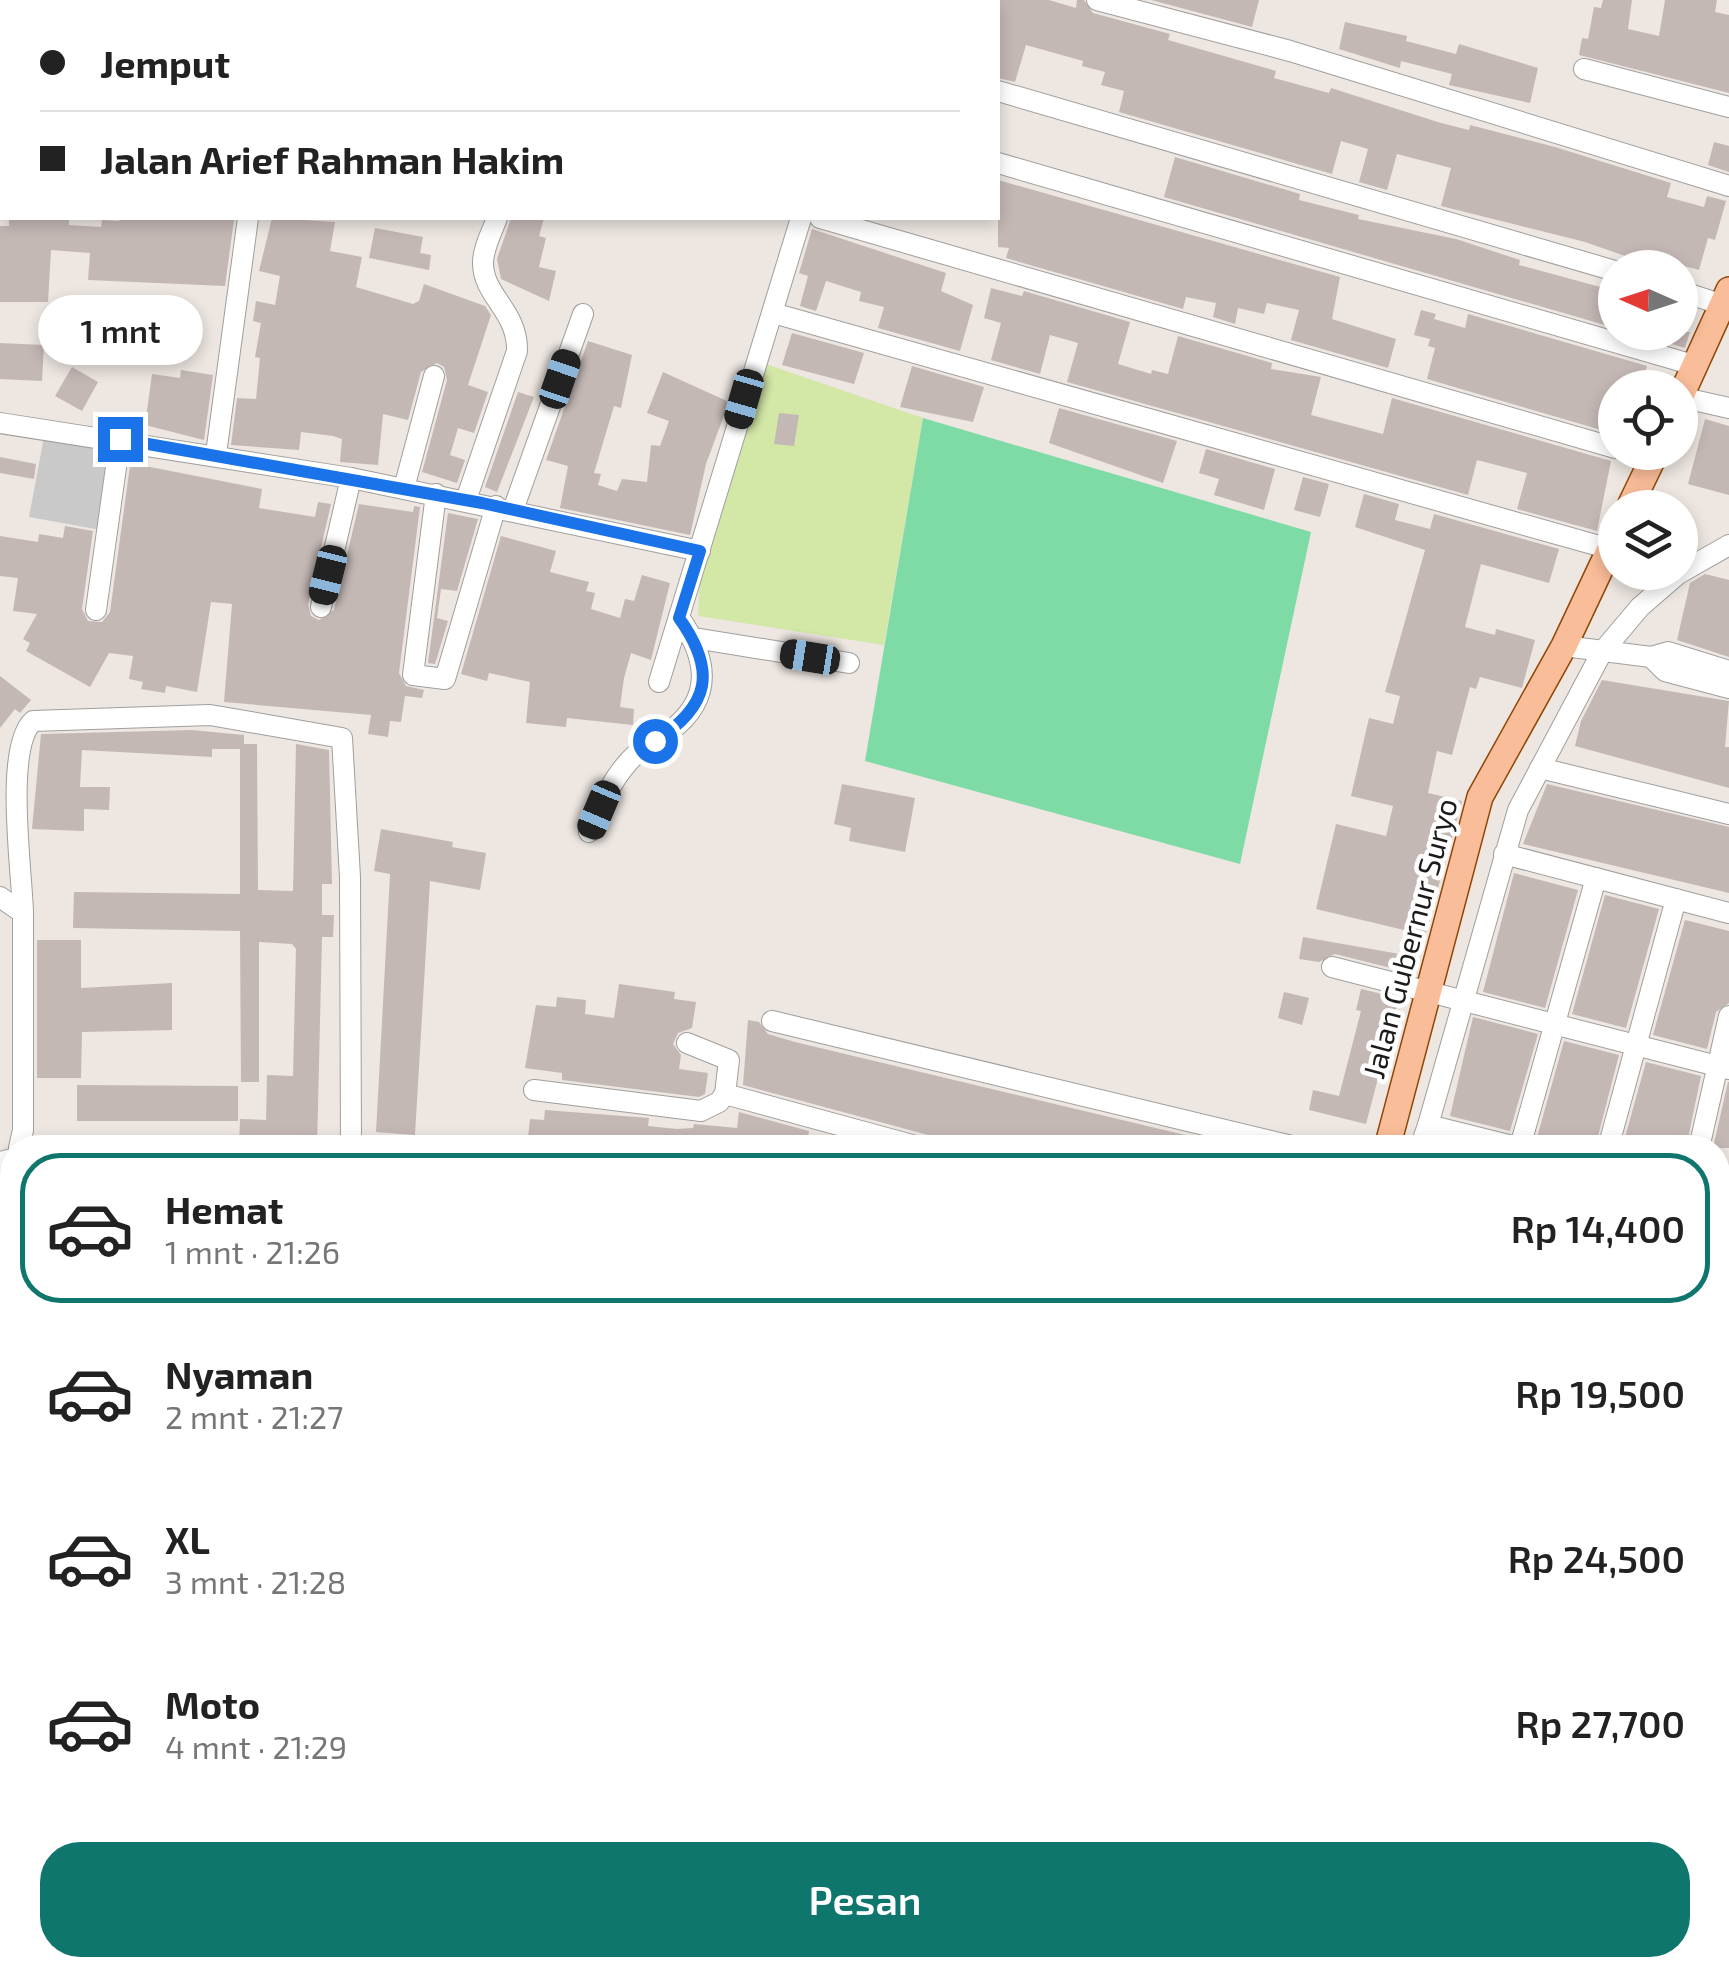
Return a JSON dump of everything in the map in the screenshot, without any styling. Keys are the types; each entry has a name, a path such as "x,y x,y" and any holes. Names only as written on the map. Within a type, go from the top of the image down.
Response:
{"main road":[{"path":"1695,370 1719,340 1726,297"},
{"name":"Jalan Gubernur Suryo","path":"1390,1135 1480,797 1564,646 1598,573"}],"street":[{"path":"1097,0 1290,51 1729,186"},
{"path":"1584,69 1729,107"},
{"path":"1000,92 1598,265"},
{"path":"1000,165 1697,366"},
{"path":"216,454 248,220"},
{"path":"436,494 413,675 445,679 491,505 517,351 516,325 484,274 485,253 496,220"},
{"path":"658,682 800,220"},
{"path":"827,220 1598,443"},
{"path":"1698,294 1726,297"},
{"path":"773,312 1598,539"},
{"path":"491,505 583,314"},
{"path":"404,488 434,376"},
{"path":"1698,401 1729,408"},
{"path":"0,423 351,478 700,551"},
{"path":"96,610 120,439"},
{"path":"321,607 351,478"},
{"path":"1425,1135 1518,810 1602,652 1640,607 1678,574 1729,544"},
{"path":"589,832 618,776 638,752 672,730 694,708 704,686 694,638 679,618"},
{"path":"694,638 849,663"},
{"path":"1564,646 1651,657 1668,652 1729,670"},
{"path":"1651,657 1665,671 1729,688"},
{"path":"22,1135 24,912 10,742 34,721 140,715 236,718 342,738 350,877 351,1135"},
{"path":"1540,768 1729,814"},
{"path":"0,856 21,841"},
{"path":"1504,854 1729,913"},
{"path":"1523,1135 1596,878"},
{"path":"0,897 24,912"},
{"path":"1612,1135 1676,899"},
{"path":"1332,967 1722,1066"},
{"path":"1702,1135 1722,1066 1729,1016"},
{"path":"772,1021 1246,1135"},
{"path":"534,1090 701,1111 719,1102 724,1094 729,1060 687,1043"},
{"path":"724,1094 874,1135"},
{"path":"1428,1125 1468,1135"}],"shaded area":[{"path":"44,437 116,451 101,530 29,517"}],"green space":[{"path":"760,362 923,418 884,645 698,616 701,551"},
{"path":"923,418 1311,532 1240,864 865,761"}],"building":[{"path":"1000,0 1049,0 1076,8 1077,0 1084,0 1093,13 1170,34 1168,40 1276,71 1274,78 1329,93 1331,88 1469,130 1470,125 1555,147 1671,183 1667,197 1704,207 1707,196 1726,201 1715,240 1708,238 1699,270 1698,250 1608,250 1441,206 1451,168 1397,154 1387,190 1359,182 1368,149 1341,141 1332,174 1119,112 1124,91 1101,85 1105,72 1082,66 1083,61 1026,45 1015,82 1000,78"},
{"path":"1151,0 1259,0 1252,27"},
{"path":"1603,0 1632,0 1628,29 1659,36 1665,0 1717,0 1715,12 1729,15 1729,93 1579,55 1582,38 1588,39 1594,7 1601,8"},
{"path":"1345,22 1407,36 1406,41 1456,54 1459,44 1538,68 1530,103 1449,85 1452,74 1401,61 1400,68 1339,49"},
{"path":"1714,142 1729,146 1729,172 1708,165"},
{"path":"1175,157 1300,194 1299,200 1359,215 1358,219 1456,239 1520,260 1519,265 1598,286 1598,323 1164,197"},
{"path":"1000,181 1340,277 1332,319 1396,339 1388,368 1291,340 1299,310 1267,303 1264,314 1238,308 1235,324 1213,317 1216,303 1186,297 1183,309 1006,258 1009,248 998,247"},
{"path":"9,220 69,220 69,225 101,227 102,220 234,220 225,286 88,280 90,253 51,250 48,302 0,302 0,226 9,226"},
{"path":"272,220 335,222 330,251 362,257 356,287 413,304 419,301 424,284 485,306 491,315 468,385 488,392 474,433 458,428 450,455 465,460 457,483 422,472 447,380 444,367 437,363 421,372 408,420 383,414 378,465 340,462 342,439 333,436 301,432 299,450 231,445 237,398 256,399 260,358 255,357 261,323 253,321 256,301 275,305 280,276 259,271"},
{"path":"510,220 543,220 539,236 546,238 539,267 556,271 549,301 501,279 497,259"},
{"path":"375,228 423,237 420,253 431,255 429,270 369,258"},
{"path":"812,229 946,273 941,291 973,305 960,351 878,328 884,307 859,301 861,292 826,281 816,311 800,306 808,276 799,273"},
{"path":"991,288 1022,296 1024,291 1130,322 1118,364 1151,374 1152,370 1168,374 1178,336 1272,363 1271,369 1321,377 1311,415 1383,434 1392,398 1598,457 1598,470 1609,470 1605,490 1598,490 1597,531 1517,509 1527,473 1477,460 1468,495 1067,382 1078,343 1050,335 1040,374 991,360 1001,323 984,318"},
{"path":"137,308 195,314 193,336 135,330"},
{"path":"1421,310 1436,314 1434,319 1465,328 1468,314 1647,366 1646,370 1598,370 1598,429 1427,379 1435,348 1428,346 1430,339 1414,335"},
{"path":"792,333 864,353 854,384 782,365"},
{"path":"588,341 632,355 621,408 614,406 594,473 601,474 598,485 617,491 622,479 647,482 651,445 660,446 669,421 647,413 663,372 729,402 706,464 690,535 560,508 568,466 546,460"},
{"path":"0,343 44,345 42,381 0,379"},
{"path":"912,366 984,387 973,422 900,407"},
{"path":"72,367 98,382 82,411 55,396"},
{"path":"181,370 213,375 204,440 145,425 152,374 180,378"},
{"path":"518,392 534,397 497,492 485,487"},
{"path":"1059,408 1177,441 1163,483 1049,443"},
{"path":"779,413 799,415 794,446 774,444"},
{"path":"1705,419 1729,426 1729,495 1688,484 1692,470 1698,470 1698,446"},
{"path":"1206,449 1275,469 1264,510 1214,495 1219,479 1199,473"},
{"path":"0,457 36,464 34,479 0,473"},
{"path":"131,458 141,459 140,465 262,489 259,508 315,517 318,502 331,504 308,604 311,616 319,620 334,610 359,504 413,512 414,506 420,507 399,673 406,686 424,690 422,698 405,696 401,722 390,721 388,737 368,734 371,715 224,702 232,604 211,602 197,692 166,686 165,693 141,689 143,682 129,679 133,656 109,653 90,687 26,651 30,643 23,639 37,614 13,611 18,578 0,576 0,536 38,542 39,534 63,538 65,526 93,531 82,609 88,621 102,622 110,612"},
{"path":"1303,477 1329,484 1320,517 1294,510"},
{"path":"1364,494 1399,504 1395,520 1430,529 1434,514 1559,549 1549,583 1481,564 1465,627 1495,635 1496,629 1535,640 1522,688 1480,677 1476,689 1470,687 1452,755 1437,751 1428,793 1462,801 1425,935 1316,909 1336,824 1386,836 1393,806 1351,796 1369,718 1393,724 1400,696 1385,692 1425,550 1355,527"},
{"path":"448,513 478,519 457,591 441,589 437,618 448,621 435,664 428,663"},
{"path":"501,536 556,551 550,572 589,582 586,591 595,593 591,609 620,618 625,599 634,601 642,575 670,583 651,660 631,653 624,678 620,707 634,709 633,725 567,718 566,727 526,723 530,682 489,673 487,681 461,674"},
{"path":"1705,574 1729,580 1729,657 1677,640 1688,590 1698,590 1698,578"},
{"path":"0,676 31,700 20,713 15,709 0,728"},
{"path":"1602,680 1729,701 1725,747 1729,747 1729,788 1575,746 1581,721"},
{"path":"192,730 244,735 244,744 257,744 258,890 293,891 296,744 329,750 332,884 322,884 322,915 334,915 333,937 322,937 317,1135 239,1135 240,1119 266,1120 267,1075 293,1076 296,949 292,944 259,942 259,1082 241,1082 240,931 73,928 74,892 240,894 240,749 212,749 212,757 82,750 80,787 110,787 109,810 84,809 84,831 32,829 41,734"},
{"path":"842,784 915,798 905,852 849,841 851,828 834,824"},
{"path":"1547,784 1729,827 1729,893 1523,844"},
{"path":"381,829 453,842 452,847 486,853 480,890 430,881 415,1135 376,1132 390,874 374,871"},
{"path":"1514,873 1578,890 1545,1008 1483,992"},
{"path":"1605,895 1659,909 1626,1028 1572,1014"},
{"path":"1685,920 1729,931 1729,1003 1716,1012 1707,1049 1653,1035"},
{"path":"1303,937 1411,956 1407,972 1335,954 1319,962 1299,959"},
{"path":"37,940 81,940 81,988 172,983 172,1030 82,1032 81,1078 37,1078"},
{"path":"619,984 675,992 674,999 696,1002 692,1028 678,1033 673,1044 681,1055 679,1069 708,1073 705,1094 699,1097 562,1080 562,1073 525,1068 536,1005 556,1007 557,997 586,1000 585,1014 614,1018"},
{"path":"1361,989 1399,998 1366,1124 1309,1110 1313,1090 1339,1096 1361,1011 1356,1010"},
{"path":"1284,992 1309,998 1302,1025 1278,1018"},
{"path":"1473,1017 1538,1034 1510,1131 1450,1116"},
{"path":"748,1020 759,1022 768,1034 795,1042 1185,1135 928,1135 743,1085"},
{"path":"1564,1041 1619,1055 1598,1135 1538,1135"},
{"path":"1646,1062 1701,1076 1689,1135 1626,1135"},
{"path":"1728,1082 1729,1135 1716,1135"},
{"path":"77,1085 238,1086 238,1121 77,1121"},
{"path":"545,1110 649,1118 648,1126 677,1129 693,1128 694,1124 737,1128 739,1112 809,1131 809,1135 528,1135 530,1119 544,1120"}],"route":[{"path":"120,439 482,503 700,551 679,618 694,638 701,657 704,686 694,708 655,741"}]}
